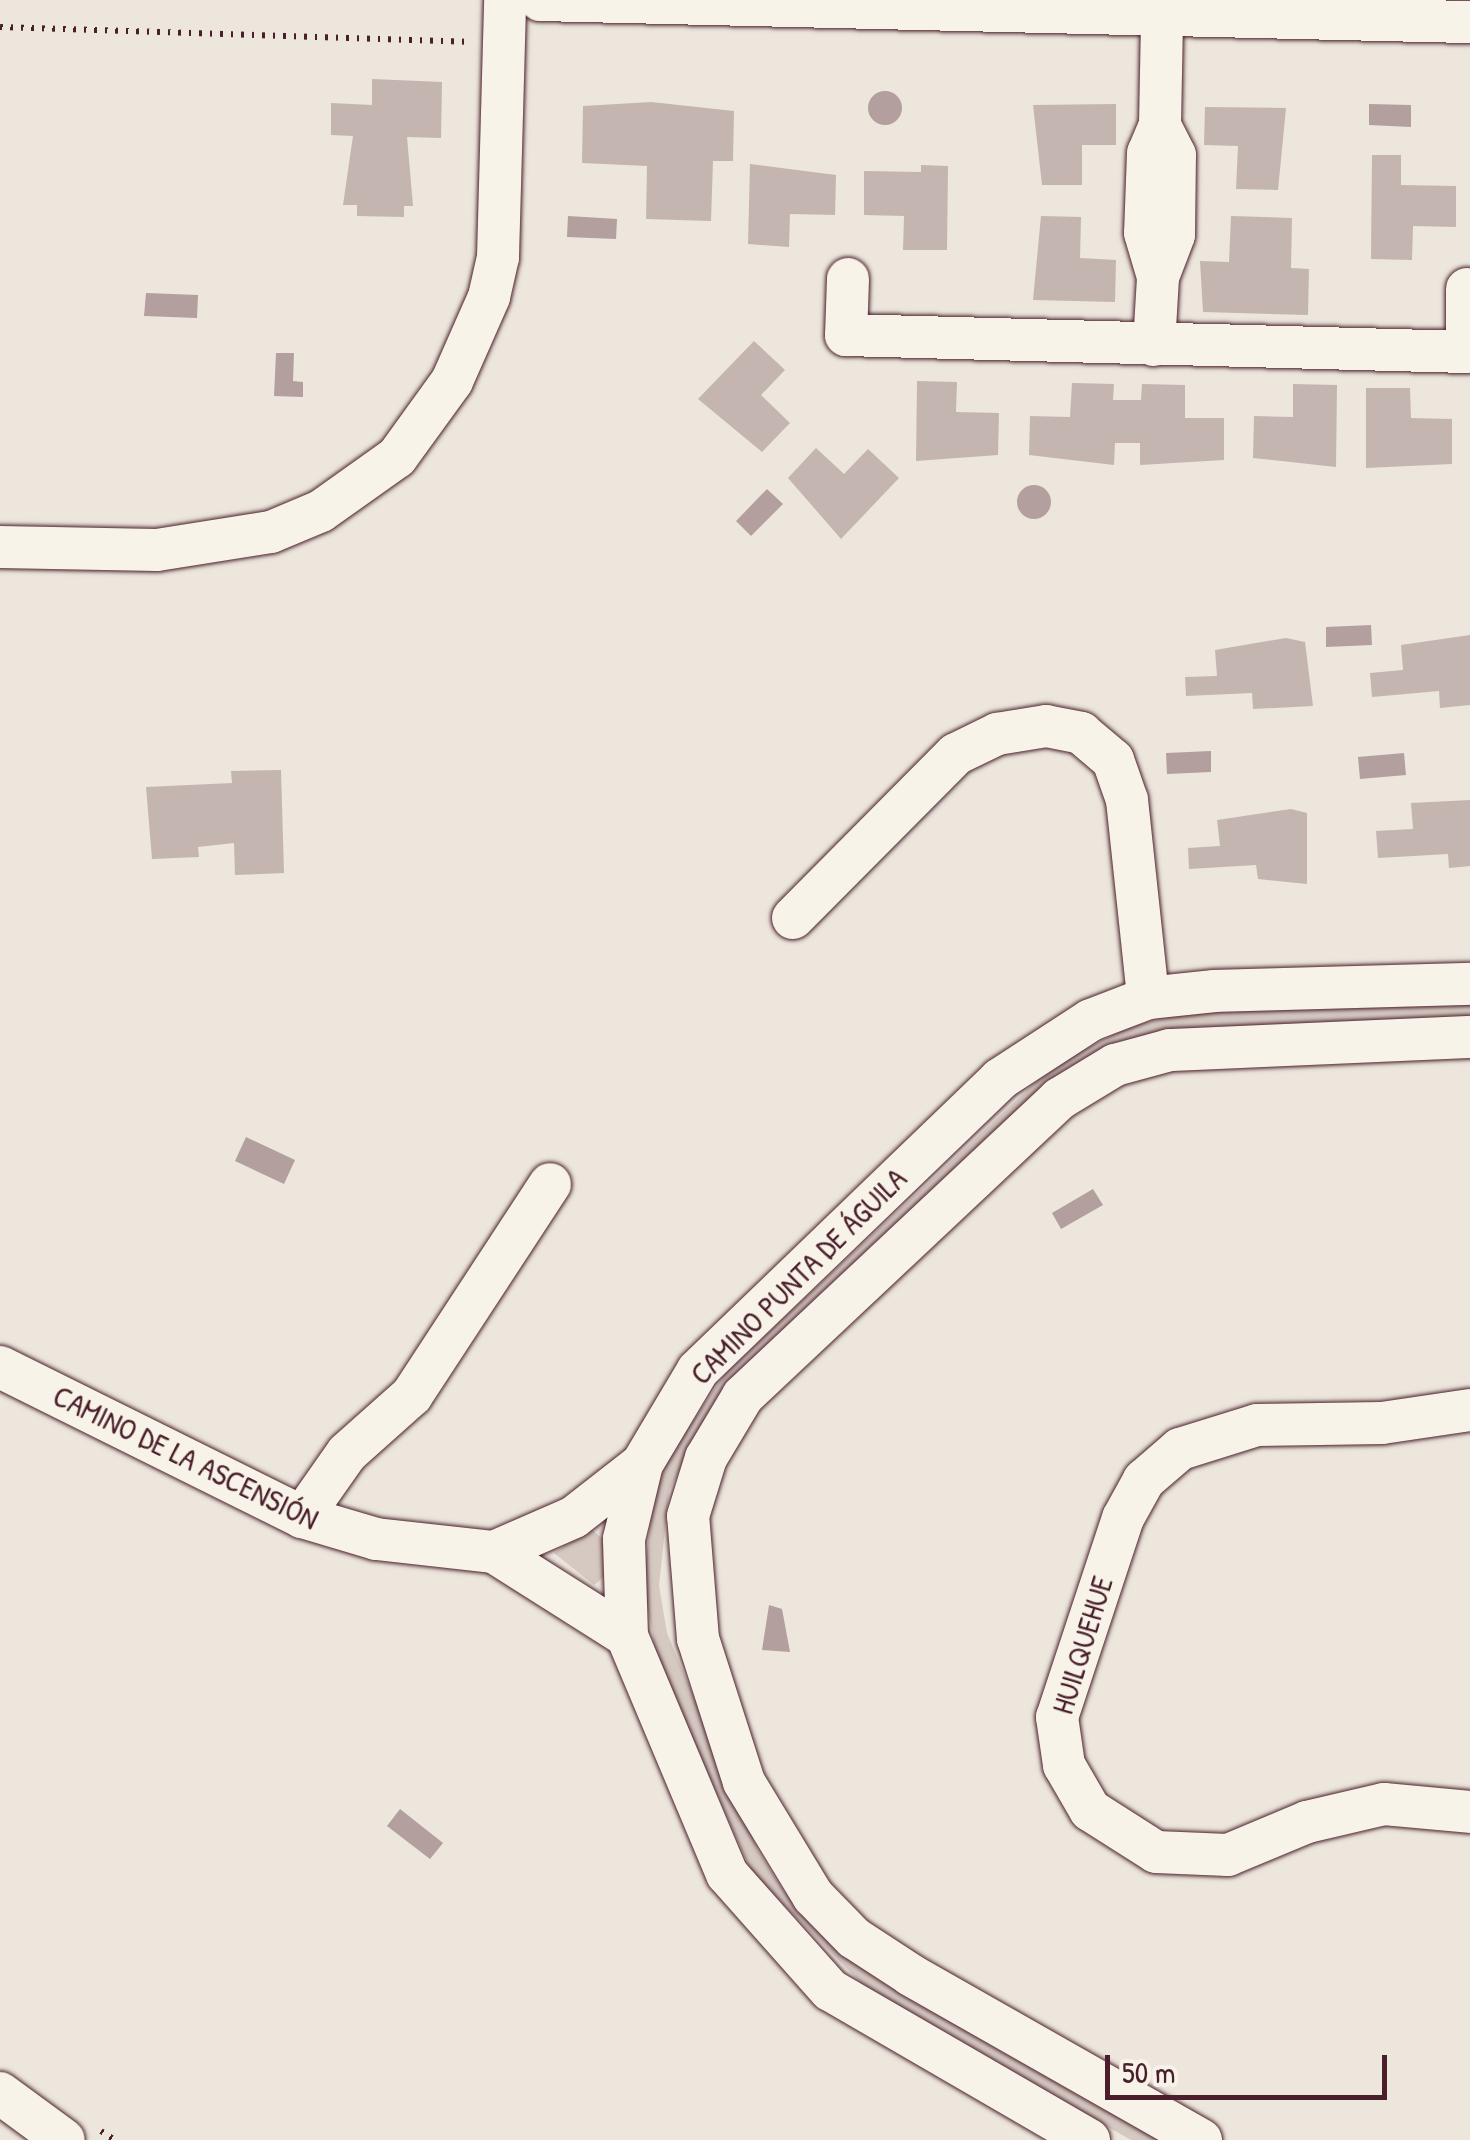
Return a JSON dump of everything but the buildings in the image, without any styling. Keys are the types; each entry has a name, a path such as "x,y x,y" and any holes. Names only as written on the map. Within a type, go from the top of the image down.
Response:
{"street":[{"path":"0,547 157,550 270,532 321,512 398,457 452,381 489,296 498,257 504,0"},
{"path":"540,0 1470,22"},
{"path":"1154,344 1158,277 1174,234 1175,155 1160,125 1162,16"},
{"path":"848,279 846,335 1467,352 1467,289"},
{"path":"793,918 956,754 997,734 1046,726 1080,733 1112,760 1127,800 1148,998"},
{"name":"CAMINO PUNTA DE ÁGUILA","path":"1089,2140 830,1990 772,1934 727,1874 627,1636 624,1539 642,1464 698,1370 1000,1079 1103,1013 1148,998 1470,984"},
{"name":"CAMINO PUNTA DE ÁGUILA","path":"1202,2140 912,1975 854,1938 813,1896 744,1782 698,1639 688,1516 706,1458 743,1396 1060,1099 1115,1065 1170,1050 1470,1037"},
{"path":"302,1516 347,1453 412,1394 550,1184"},
{"name":"CAMINO DE LA ASCENSIÓN","path":"0,1368 302,1516 376,1539 494,1552 627,1636"},
{"name":"HUILQUEHUE","path":"1469,1411 1225,1430 1161,1464 1122,1518 1057,1717 1064,1765 1090,1810 1156,1852 1228,1855 1307,1822 1384,1804 1470,1812"},
{"path":"494,1552 574,1516 642,1464"},
{"path":"0,2093 64,2140"}],"path":[{"path":"0,27 456,36 475,56"}],"shaded area":[{"path":"885,91 897,96 902,108 897,120 885,125 873,120 868,108 873,96"},
{"path":"1369,104 1411,105 1411,127 1369,125"},
{"path":"568,216 617,219 616,239 567,237"},
{"path":"146,293 198,295 197,318 144,316"},
{"path":"276,353 294,353 293,381 303,382 303,397 274,396"},
{"path":"1034,485 1046,490 1051,502 1046,514 1034,519 1022,514 1017,502 1022,490"},
{"path":"767,489 783,504 751,536 736,521"},
{"path":"1371,625 1372,645 1326,647 1326,627"},
{"path":"1211,751 1211,772 1167,774 1166,753"},
{"path":"1404,753 1406,775 1360,779 1358,757"},
{"path":"1470,1003 1470,1020 1165,1032 708,1415 669,1491 659,1586 667,1633 758,1851 784,1892 831,1941 1166,2140 1131,2140 868,1990 752,1873 657,1658 643,1582 654,1496 667,1460 726,1372 1053,1066 1128,1027 1192,1011"},
{"path":"246,1137 295,1160 284,1184 235,1161"},
{"path":"1093,1189 1103,1205 1061,1229 1052,1213"},
{"path":"591,1529 603,1539 604,1577 594,1585 554,1553"},
{"path":"769,1605 782,1609 790,1652 762,1650"},
{"path":"400,1809 443,1843 430,1859 387,1826"}]}
